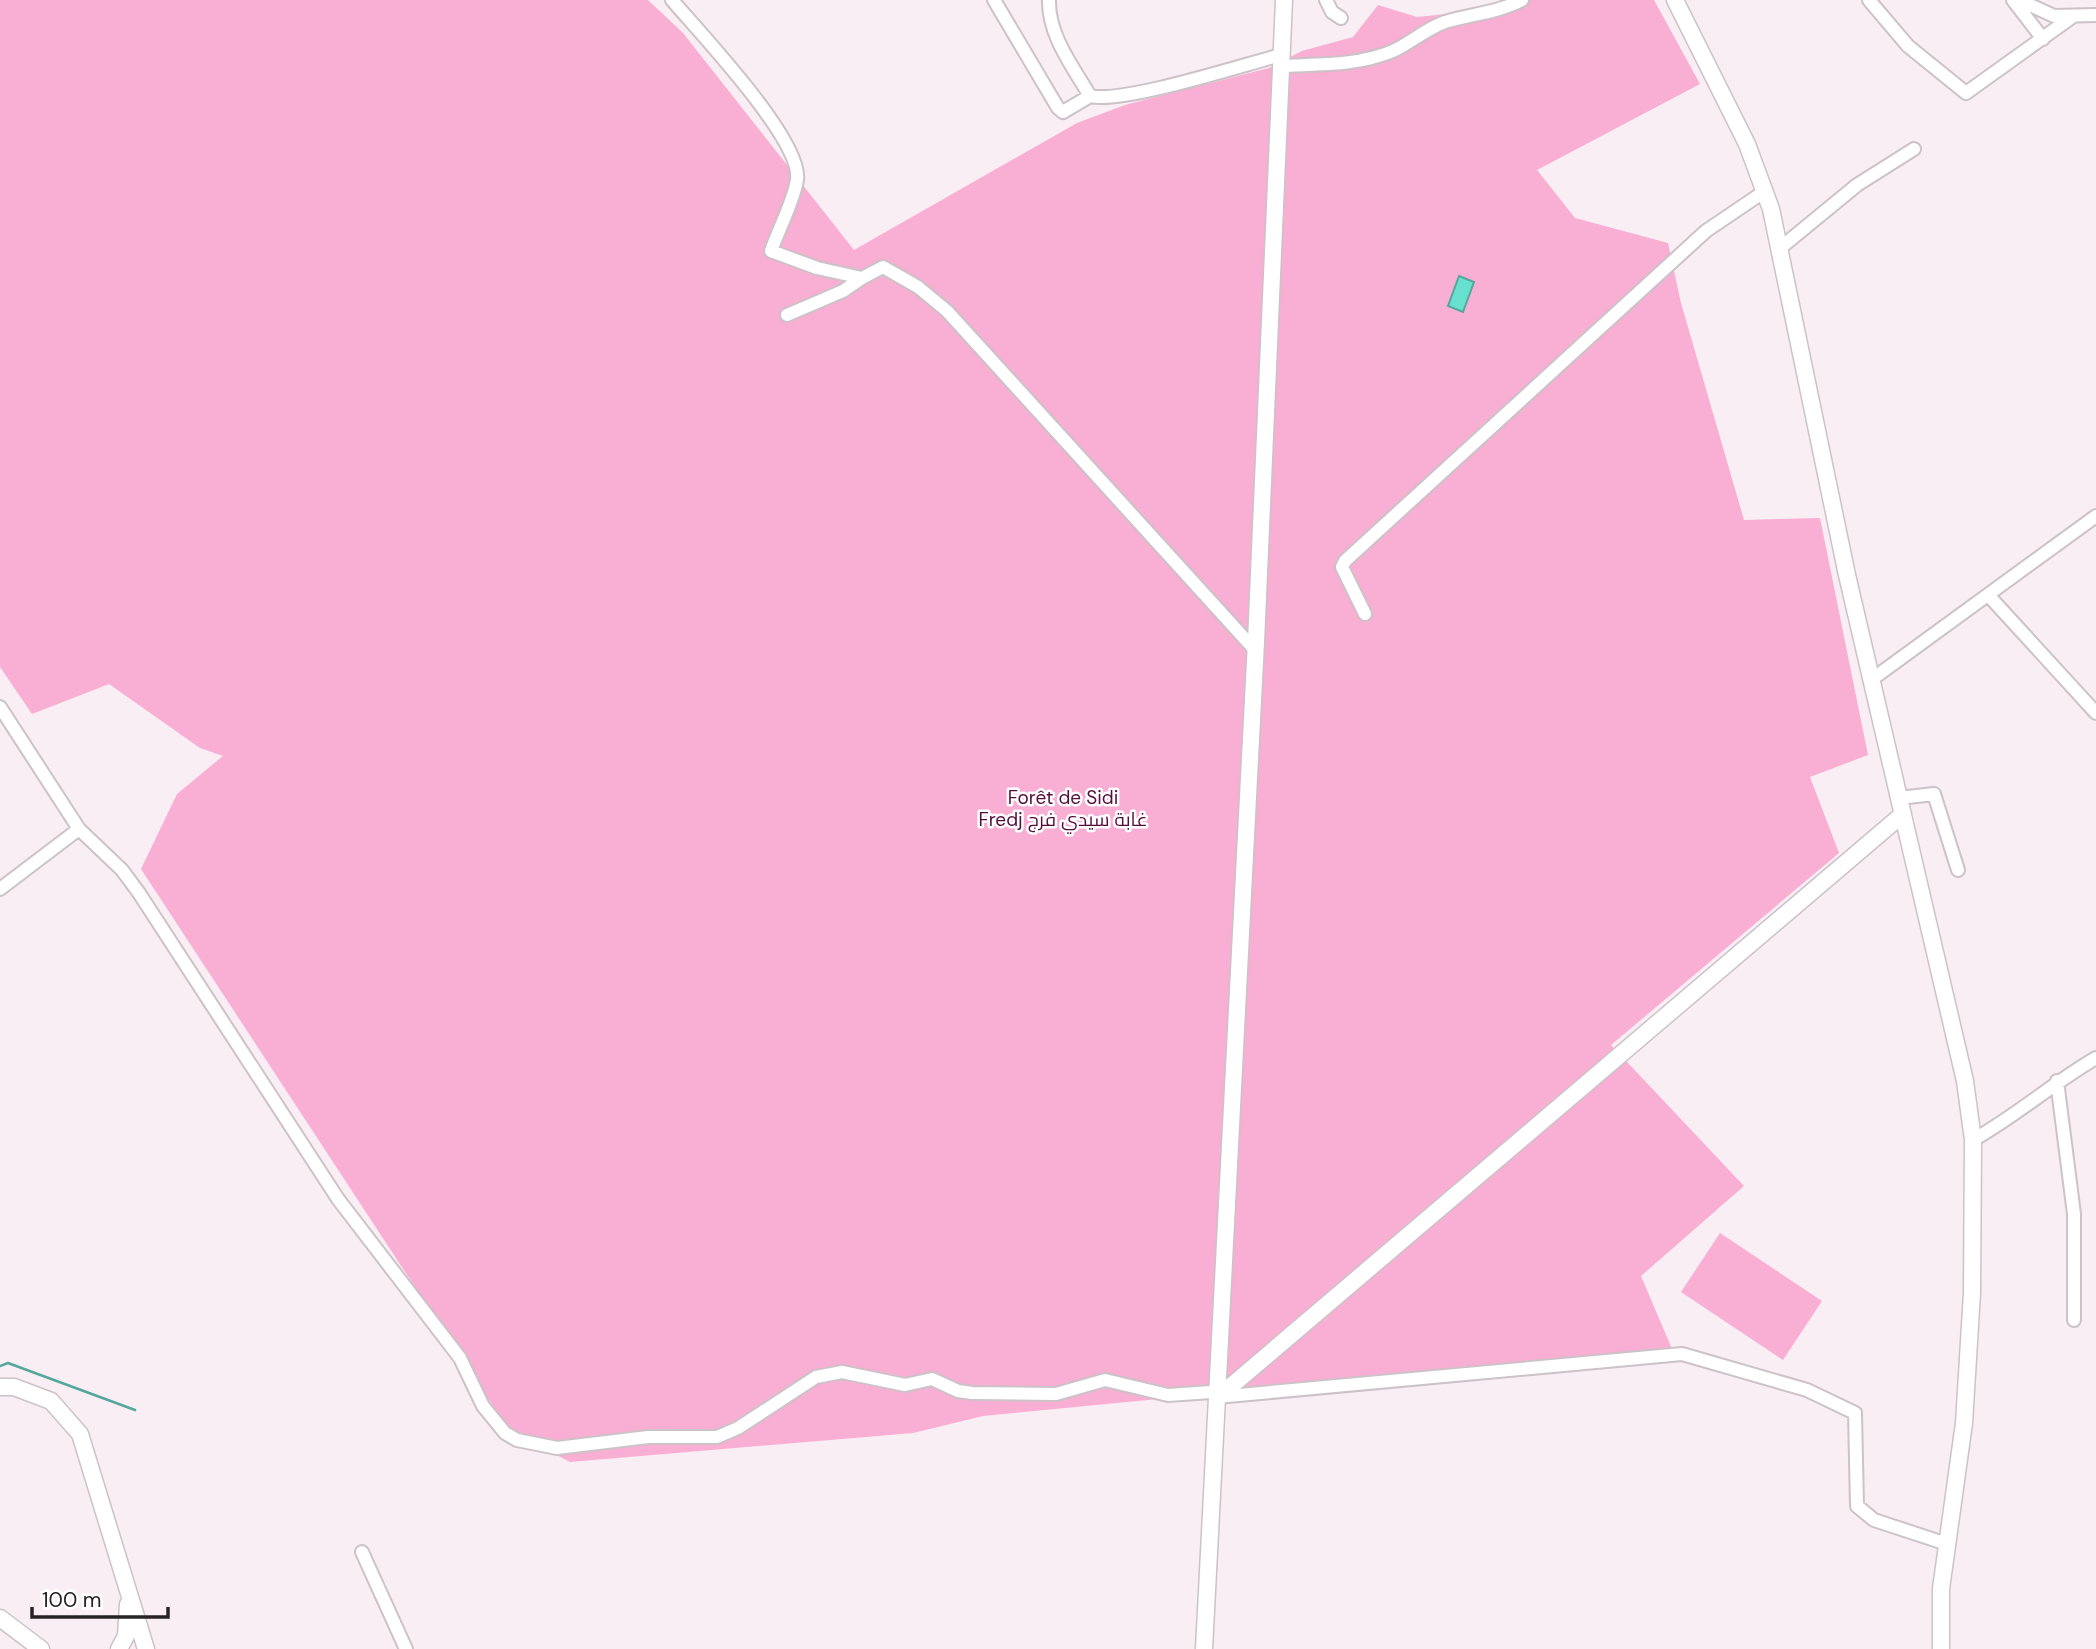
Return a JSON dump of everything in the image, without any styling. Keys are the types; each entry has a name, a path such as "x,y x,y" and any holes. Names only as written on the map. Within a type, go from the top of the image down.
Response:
{"main road":[{"path":"1204,1649 1214,1395 1255,650 1284,0"},
{"path":"1675,0 1747,144 1765,191 1871,680 1965,1081 1973,1140 1972,1293 1964,1423 1941,1589 1941,1649"},
{"path":"1214,1395 1902,814"},
{"path":"0,1388 14,1387 51,1401 80,1434 146,1649"},
{"path":"119,1649 126,1636 128,1591"},
{"path":"0,1618 41,1649"}],"street":[{"path":"672,0 761,105 794,158 797,178 771,251 817,268 862,278"},
{"path":"994,0 1058,108 1063,112 1090,96"},
{"path":"1049,0 1049,13 1056,37 1090,96 1101,99 1281,60 1361,62 1395,50 1425,30 1446,22 1487,15 1522,0"},
{"path":"1326,0 1332,12 1342,18"},
{"path":"1869,0 1908,46 1966,93 2072,17"},
{"path":"2013,0 2043,39"},
{"path":"2019,0 2054,16 2096,15"},
{"path":"1779,249 1857,186 1914,149"},
{"path":"1365,614 1342,566 1345,561 1706,231 1765,191"},
{"path":"787,315 843,291 883,267 918,287 947,311 1255,650"},
{"path":"1871,680 2096,516"},
{"path":"1989,596 2093,707"},
{"path":"0,707 79,829 135,887 338,1199 460,1358 494,1422 517,1440 557,1448 648,1437 717,1437 738,1428 816,1377 842,1372 905,1385 932,1379 967,1393 1056,1394 1105,1380 1168,1395 1214,1395 1682,1354 1807,1390 1855,1412 1857,1506 1874,1520 1947,1544"},
{"path":"1899,797 1934,794 1958,870"},
{"path":"0,889 79,829"},
{"path":"1973,1140 1998,1126 2057,1081 2096,1058"},
{"path":"2057,1081 2074,1214 2074,1320"},
{"path":"362,1552 406,1649"}],"green space":[{"name":"Forêt de Sidi Fredj غابة سيدي فرج","path":"0,0 648,0 683,33 854,250 1077,123 1125,105 1269,68 1302,51 1353,37 1378,5 1417,17 1466,12 1511,0 1654,0 1700,84 1537,170 1575,218 1668,243 1681,303 1744,520 1820,518 1868,755 1810,777 1839,853 1611,1045 1744,1186 1641,1276 1672,1349 983,1416 913,1433 570,1462 508,1429 141,869 177,794 223,756 200,748 109,684 32,714 0,667"},
{"path":"1720,1233 1822,1301 1783,1360 1681,1292"}],"shaded area":[{"path":"1459,276 1474,282 1463,312 1448,306"}],"waterway":[{"path":"0,1366 8,1363 135,1410"}]}
